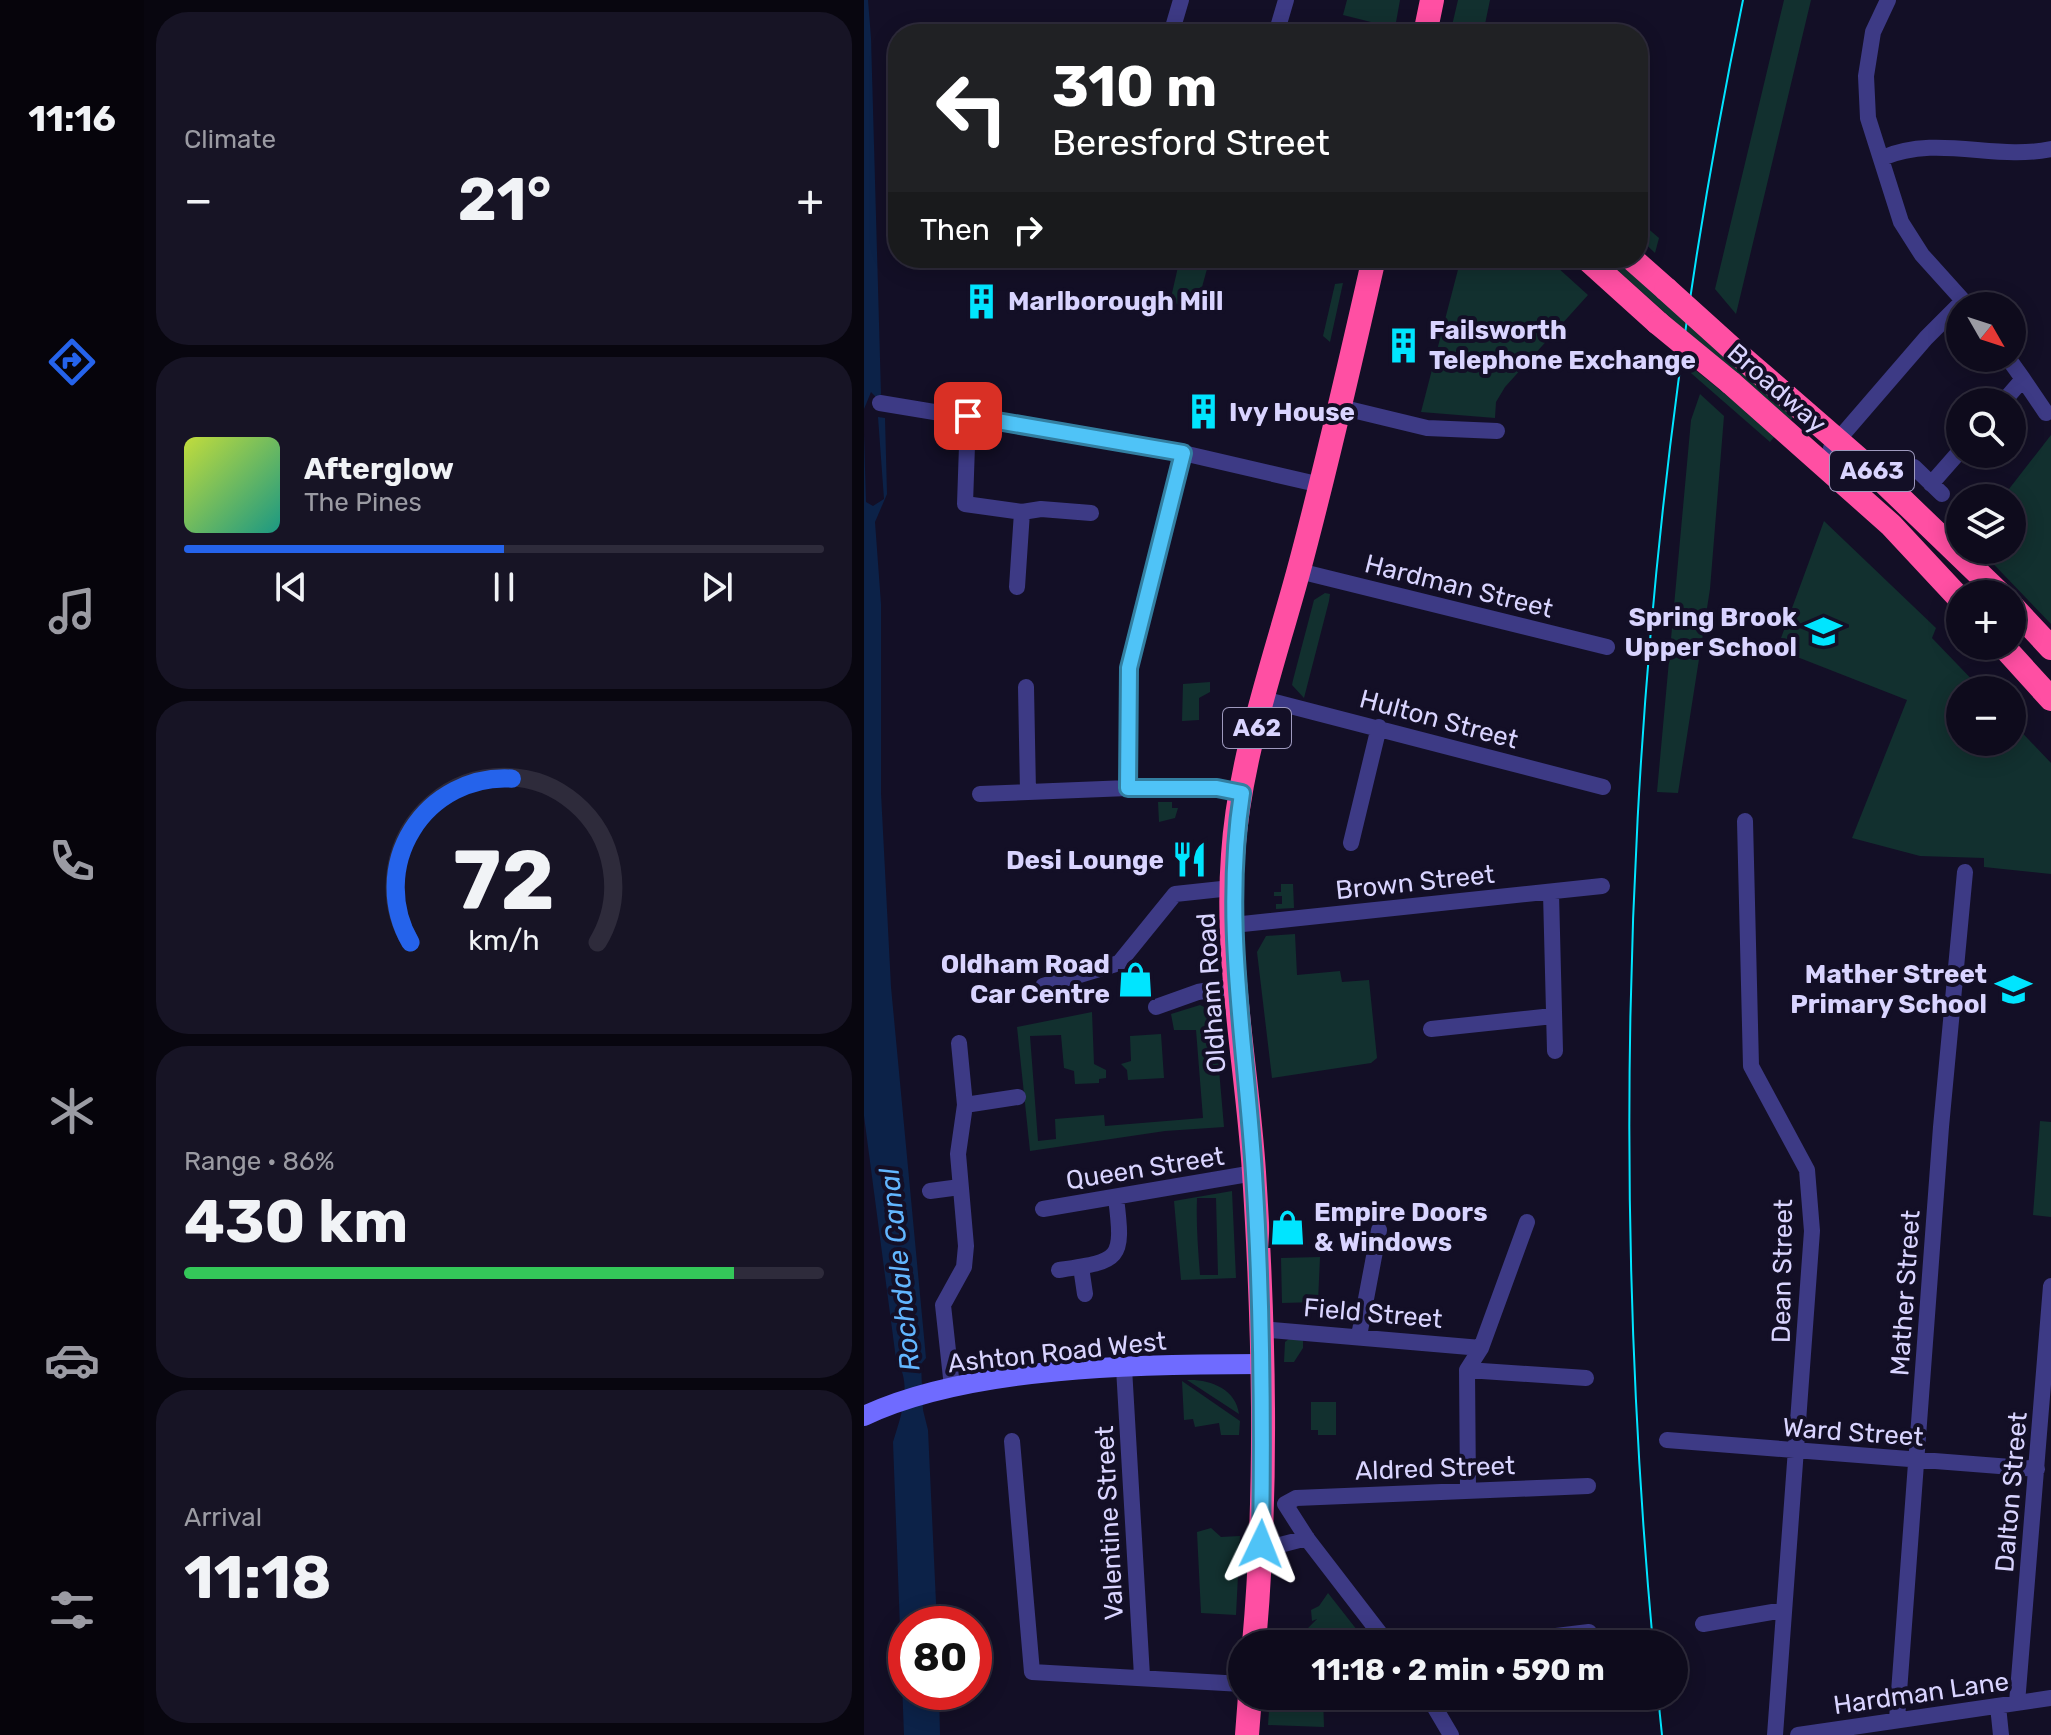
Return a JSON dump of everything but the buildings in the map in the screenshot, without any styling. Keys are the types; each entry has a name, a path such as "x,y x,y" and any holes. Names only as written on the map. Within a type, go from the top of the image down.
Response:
{"highway":[{"path":"1427,24 1432,0"},
{"name":"Oldham Road","path":"1255,1630 1260,1561 1274,1503 1260,1364 1254,1173 1231,888 1242,793 1263,699 1321,485 1372,268"},
{"name":"Broadway","path":"1597,268 1891,525 1946,584"},
{"name":"Broadway","path":"1642,268 1838,441 1985,580"},
{"path":"2026,621 2051,648"},
{"path":"2016,660 2051,699"},
{"path":"1247,1735 1249,1710"}],"street":[{"path":"1174,24 1181,0"},
{"path":"1279,24 1286,0"},
{"path":"1888,0 1873,32 1866,76 1868,118 1901,222 1911,239 1957,292"},
{"path":"1882,158 1900,150 1943,145 2007,152 2051,149"},
{"path":"1819,461 1926,338 1946,320"},
{"path":"2018,372 2046,413"},
{"path":"2015,388 2023,379"},
{"path":"880,403 1183,453 1321,485"},
{"path":"1340,407 1427,428 1497,431"},
{"path":"968,416 965,504 1022,512 1041,509 1091,513"},
{"path":"1128,788 1129,668 1183,453"},
{"path":"1914,467 1937,489 1950,468"},
{"path":"1017,587 1022,512"},
{"name":"Hardman Street","path":"1299,571 1607,647"},
{"path":"1026,687 1028,792"},
{"name":"Hulton Street","path":"1263,699 1603,787"},
{"path":"1351,843 1379,727"},
{"path":"980,794 1128,788 1217,788 1242,793"},
{"name":"Dean Street","path":"1745,821 1751,1066 1807,1170 1812,1231 1775,1735"},
{"name":"Mather Street","path":"1897,1719 1965,872"},
{"name":"Brown Street","path":"1233,925 1602,886"},
{"path":"1043,986 1119,963 1175,894 1231,888"},
{"path":"1551,893 1555,1051"},
{"path":"1156,1007 1198,992 1238,985"},
{"path":"1431,1029 1553,1016"},
{"path":"944,1389 943,1305 964,1267 966,1246 958,1154 965,1105 959,1043"},
{"path":"965,1105 1018,1097"},
{"name":"Queen Street","path":"1043,1209 1254,1173"},
{"path":"930,1191 960,1187"},
{"path":"1059,1270 1109,1261 1117,1251 1121,1238 1116,1198"},
{"path":"1468,1490 1467,1370 1481,1348 1527,1222"},
{"path":"1359,1336 1379,1230"},
{"path":"1081,1267 1085,1294"},
{"name":"Dalton Street","path":"2017,1703 2051,1286"},
{"name":"Field Street","path":"1260,1329 1481,1348"},
{"name":"Ashton Road West","path":"864,1416 896,1402 944,1389 1124,1368 1260,1364"},
{"name":"Valentine Street","path":"1124,1368 1142,1676"},
{"path":"1467,1370 1586,1378"},
{"name":"Ward Street","path":"1667,1440 1798,1453 2037,1469"},
{"path":"1012,1441 1032,1672 1228,1683"},
{"name":"Aldred Street","path":"1274,1503 1296,1498 1588,1486"},
{"path":"1274,1503 1307,1538 1377,1630"},
{"path":"1260,1561 1280,1545 1307,1538"},
{"path":"1703,1624 1784,1610"},
{"name":"Hardman Lane","path":"1798,1735 2051,1698"},
{"path":"1998,1706 2001,1735"},
{"path":"1436,1710 1451,1735"}],"green space":[{"path":"1347,0 1400,0 1396,24 1379,24 1343,15"},
{"path":"1458,0 1490,0 1485,24 1452,24"},
{"path":"1784,0 1811,0 1736,314 1715,289"},
{"path":"1648,229 1659,238 1655,253 1648,246"},
{"path":"1178,268 1207,268 1196,309 1170,302"},
{"path":"1458,268 1558,268 1588,295 1505,387 1496,402 1495,418 1421,412"},
{"path":"1615,268 1630,268 1795,415 1788,423"},
{"path":"1343,283 1330,342 1323,336 1335,284"},
{"path":"1679,357 1776,435 1770,442 1676,360"},
{"path":"1700,394 1724,416 1710,589 1678,793 1657,792 1691,420"},
{"path":"2051,435 2051,624 2026,598 2026,580 2009,580 1993,564 2026,564 2026,484 2013,484"},
{"path":"1824,521 1936,628 1932,638 1946,653 1946,660 1953,660 1969,676 1946,676 1946,756 2026,756 2026,737 2051,763 2051,874 1984,867 1984,858 1920,856 1852,838 1907,700 1777,649"},
{"path":"1325,593 1330,594 1329,601 1304,698 1292,685 1293,680 1314,600"},
{"path":"1210,682 1210,692 1199,698 1199,720 1182,721 1183,684"},
{"path":"1158,802 1172,802 1172,808 1178,808 1175,818 1159,822"},
{"path":"1281,884 1293,884 1294,908 1276,909 1276,904 1282,904 1282,896 1274,896 1274,892 1281,892"},
{"path":"1295,934 1297,975 1340,971 1342,982 1369,980 1377,1058 1371,1063 1272,1078 1257,952 1266,936"},
{"path":"1200,1005 1214,1012 1224,1127 1165,1131 1030,1151 1017,1027 1092,1012 1094,1064 1106,1070 1106,1078 1099,1079 1099,1083 1075,1084 1074,1071 1064,1068 1061,1035 1030,1036 1038,1141 1056,1139 1055,1119 1104,1115 1105,1126 1203,1118 1196,1030 1174,1030 1171,1014"},
{"path":"1161,1034 1164,1078 1128,1080 1127,1070 1121,1064 1131,1061 1130,1036"},
{"path":"2040,1121 2051,1122 2051,1217 2033,1215"},
{"path":"1232,1191 1236,1278 1181,1280 1174,1201","holes":["1197,1198 1216,1198 1218,1275 1200,1275"]},
{"path":"1320,1257 1318,1302 1282,1303 1281,1258"},
{"path":"1290,1338 1303,1339 1303,1348 1294,1362 1284,1362 1285,1342"},
{"path":"1187,1380 1204,1381 1220,1387 1233,1398 1239,1414"},
{"path":"1182,1381 1240,1421 1239,1435 1221,1435 1219,1423 1195,1427 1193,1419 1184,1420"},
{"path":"1311,1402 1336,1402 1336,1435 1318,1435 1318,1430 1311,1430"},
{"path":"1211,1528 1221,1537 1240,1536 1236,1615 1201,1613 1197,1532"},
{"path":"1328,1593 1357,1630 1275,1630 1307,1629 1317,1619 1312,1621 1311,1610 1319,1606"},
{"path":"1269,1710 1323,1710 1324,1727 1268,1725"}],"water":[{"path":"864,0 868,0 871,38 881,394 878,399 871,392 864,409"},
{"name":"Rochdale Canal","path":"878,417 885,418 887,494 875,522 881,604 881,793 891,987 926,1358 921,1364 923,1410 928,1430 936,1606 899,1606 893,1442 905,1390 896,1359 864,1116 864,434 866,502 873,506 884,499"},
{"path":"903,1710 939,1710 940,1735 904,1735"}],"tram line":[{"path":"1652,1630 1638,1438 1630,1232 1630,1025 1638,819 1653,612 1675,407 1705,203 1743,0"},
{"path":"1659,1710 1662,1735"}],"place":[{"name":"Marlborough Mill","path":"982,301"},
{"name":"Failsworth Telephone Exchange","path":"1403,345"},
{"name":"Ivy House","path":"1203,412"},
{"name":"Spring Brook Upper School","path":"1823,632"},
{"name":"Desi Lounge","path":"1190,860"},
{"name":"Oldham Road Car Centre","path":"1136,979"},
{"name":"Mather Street Primary School","path":"2013,989"},
{"name":"Empire Doors & Windows","path":"1288,1227"}],"route":[{"path":"968,416 1183,453 1129,668 1128,788 1217,788 1242,793 1231,888 1254,1173 1260,1329 1261,1544"}]}
